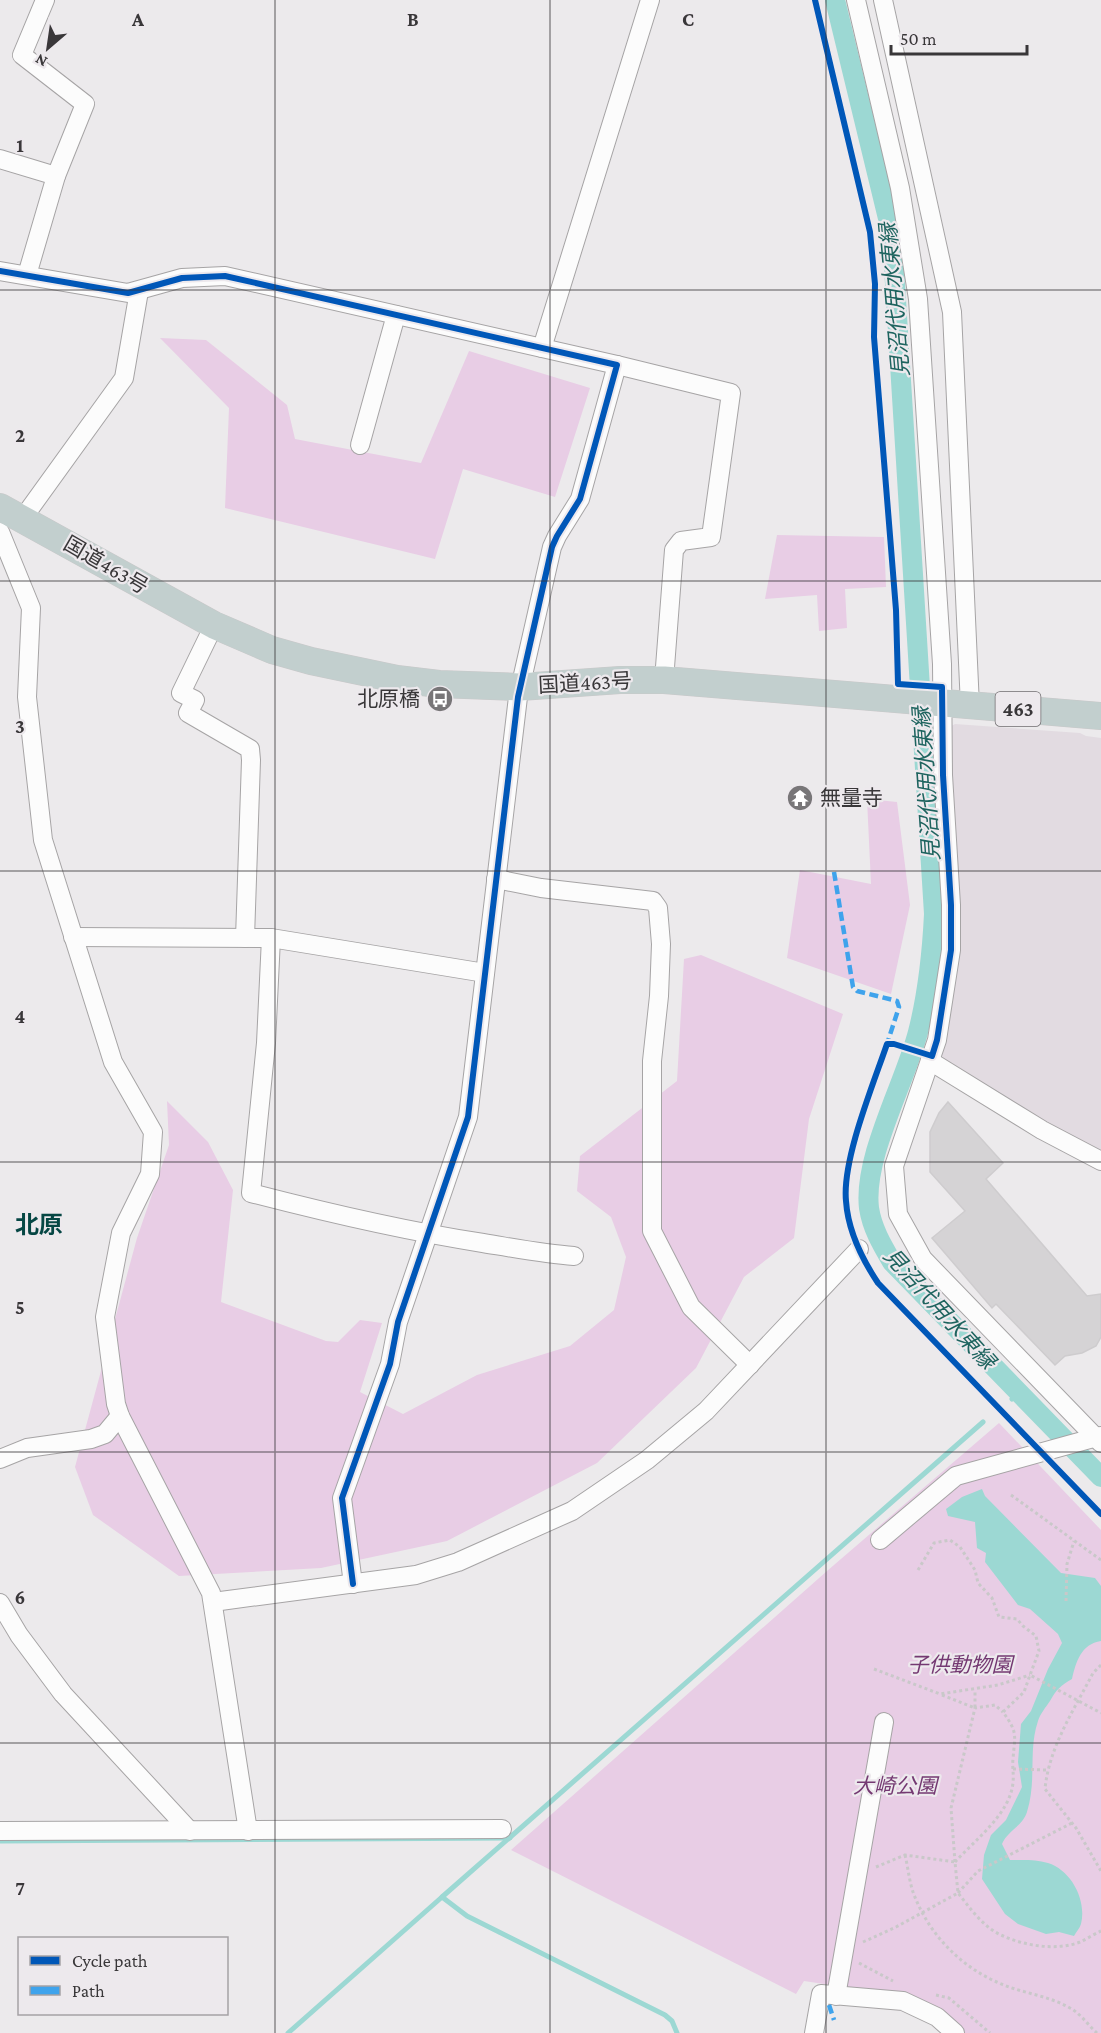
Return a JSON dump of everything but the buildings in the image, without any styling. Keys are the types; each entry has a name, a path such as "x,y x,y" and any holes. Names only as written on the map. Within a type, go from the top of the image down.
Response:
{"highway":[{"name":"国道463号","path":"12,512 214,625 272,650 311,661 397,679 439,684 520,687 620,680 664,680 1101,716"}],"street":[{"path":"27,275 56,176 85,104 22,55 45,0"},
{"path":"542,348 650,0"},
{"path":"856,0 900,188 918,299 942,664 939,702 951,905 951,950 938,1040 894,1166 898,1214 922,1259 1100,1439"},
{"path":"883,0 952,312 970,706"},
{"path":"0,159 56,176"},
{"path":"0,271 128,293 182,278 225,276 731,393 711,537 681,541 674,550 664,680"},
{"path":"12,512 124,378 139,291"},
{"path":"360,445 396,315"},
{"path":"353,1584 342,1498 390,1364 398,1322 468,1117 520,687 552,547 580,499 617,365"},
{"path":"0,532 31,608 27,697 43,840 113,1062 153,1132 150,1174 121,1233 105,1317 116,1404 120,1416 212,1593 248,1831"},
{"path":"214,625 181,693 195,700 188,713 250,749 245,938"},
{"path":"942,664 969,663"},
{"path":"496,879 541,888 653,901 658,908 661,944 659,996 652,1060 652,1231 692,1307 750,1365"},
{"path":"73,937 271,938 485,974"},
{"path":"271,938 266,1043 250,1193 428,1234 574,1256"},
{"path":"930,1060 1042,1130 1101,1161"},
{"path":"213,1602 416,1575 458,1562 572,1511 647,1460 706,1411 859,1249"},
{"path":"0,1459 27,1448 91,1439 105,1434 120,1416"},
{"path":"880,1540 956,1476 1041,1451 1100,1439"},
{"path":"0,1603 19,1635 63,1694 190,1831"},
{"path":"836,1996 884,1722"},
{"path":"0,1831 502,1829"},
{"path":"814,2033 821,1994 903,2001 937,2016 955,2033"}],"path":[{"path":"1011,1495 1101,1560"},
{"path":"918,1570 934,1543 950,1540 960,1547 975,1569 978,1583 992,1598 999,1617 1017,1619 1036,1636 1039,1651 1024,1692 1003,1712"},
{"path":"1066,1601 1067,1564 1074,1541"},
{"path":"1101,1665 1093,1673 1057,1743 1047,1770 1045,1789 1072,1823 1101,1871"},
{"path":"874,1669 975,1708 995,1705 1015,1729 1012,1769 1014,1781 1010,1796 999,1818 955,1862"},
{"path":"940,1694 975,1690 1030,1675 1101,1713"},
{"path":"975,1690 975,1708 951,1809 958,1893 978,1918 1000,1935 1027,1943 1052,1947 1079,1942 1101,1931"},
{"path":"1012,1769 1047,1770"},
{"path":"843,1951 896,1927 958,1893 978,1871 1072,1823"},
{"path":"856,1874 905,1856 955,1862"},
{"path":"905,1856 912,1890 922,1912 951,1951 970,1968 1010,1987 1042,1995 1072,2008 1097,2033"}],"shaded area":[{"path":"955,724 1080,733 1101,738 1101,1154 1086,1149 945,1062 941,1054 948,1034 952,998 948,728"}],"green space":[{"path":"160,338 206,340 287,405 295,439 421,463 469,351 590,388 555,497 463,469 435,559 225,508 229,408"},
{"path":"777,535 884,537 886,587 845,589 847,628 819,631 817,595 765,599"},
{"path":"867,799 897,802 910,905 891,994 787,958 800,870 871,884"},
{"path":"701,955 843,1014 809,1119 794,1238 744,1277 696,1368 597,1463 447,1541 321,1568 179,1576 93,1515 75,1467 137,1238 169,1145 167,1101 208,1142 233,1190 221,1302 326,1341 338,1342 360,1320 382,1323 360,1392 403,1414 477,1375 570,1346 614,1310 626,1257 611,1217 577,1191 580,1156 677,1081 684,959"},
{"name":"大崎公園","path":"999,1423 1101,1530 1101,2033 963,2033 904,1996 804,1981 796,1994 511,1850 827,1571"}],"water":[{"path":"982,1489 985,1496 1061,1573 1095,1578 1101,1586 1101,1641 1084,1650 1072,1679 1057,1691 1040,1716 1033,1743 1032,1788 1027,1812 1002,1844 1010,1860 1033,1860 1048,1863 1064,1872 1070,1879 1082,1905 1081,1924 1074,1936 1059,1932 1046,1934 1018,1924 1005,1914 982,1879 984,1855 991,1835 1006,1820 1022,1787 1018,1762 1021,1724 1031,1711 1048,1669 1062,1643 1058,1634 1030,1609 1018,1605 985,1562 986,1553 977,1548 975,1522 948,1516 946,1509 962,1497"}],"waterway":[{"name":"見沼代用水東縁","path":"835,0 892,235 934,914 929,973 918,1032 878,1143 869,1188 870,1215 881,1243 892,1262 1101,1477"},
{"path":"1012,1399 1019,1393"},
{"path":"677,2033 672,2021 665,2015 467,1916 442,1897 983,1422"},
{"path":"0,1841 510,1838"},
{"path":"288,2033 442,1897"}],"marked path":[{"path":"834,872 853,987 857,991 897,1001 899,1007 887,1044"},
{"path":"829,2005 834,2020"}],"cycle path":[{"path":"815,0 870,232 875,284 874,337 896,610 898,684 942,687 943,775 951,905 951,950 937,1040 932,1056 894,1044 887,1044 854,1144 846,1184 847,1212 857,1244 878,1283 1101,1514"},
{"path":"0,271 128,293 182,278 225,276 617,365 580,499 552,547 518,697 468,1117 398,1322 390,1364 342,1498 353,1584"}],"place":[{"name":"北原橋","path":"440,699"},
{"name":"無量寺","path":"800,798"}],"district":[{"name":"北原","path":"39,1225"}],"park label":[{"name":"子供動物園","path":"960,1665"}]}
